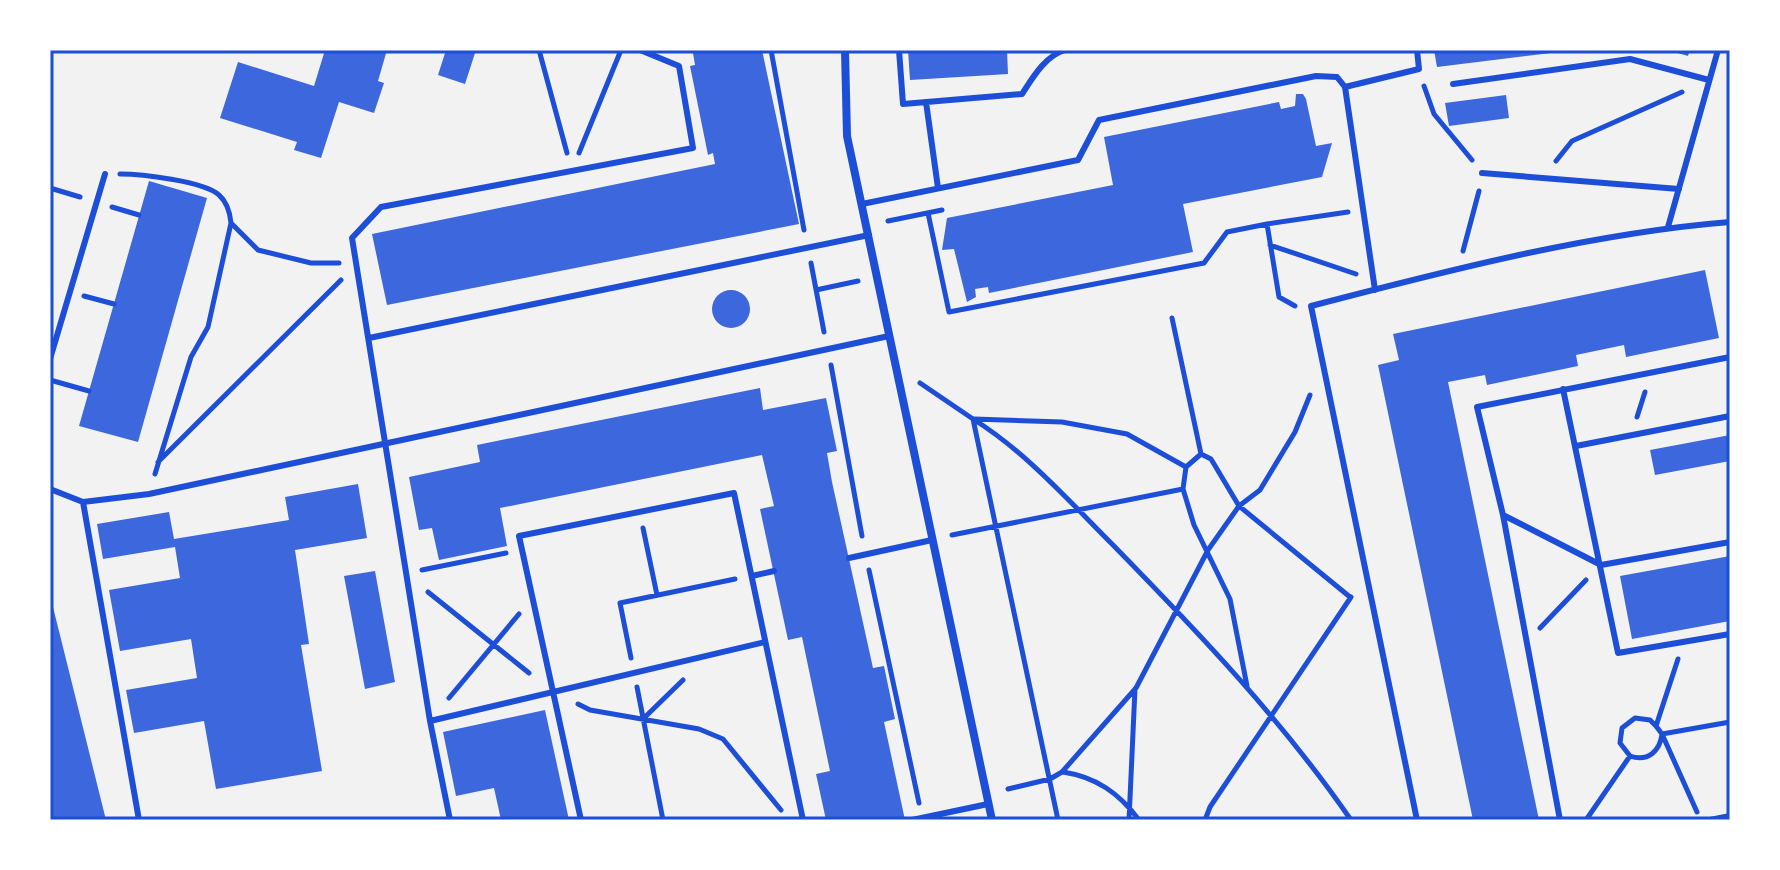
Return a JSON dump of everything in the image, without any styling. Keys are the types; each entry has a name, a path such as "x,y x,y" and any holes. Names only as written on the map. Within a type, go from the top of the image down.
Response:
{"street":[{"path":"845,50 847,136 992,820"}],"lane":[{"path":"450,820 430,721 352,238 381,207 693,148 679,66 640,50"},
{"path":"899,50 903,104 1022,94 1055,53 1065,50"},
{"path":"1345,87 1419,69 1417,50"},
{"path":"1668,227 1718,50"},
{"path":"1453,84 1630,59 1709,80"},
{"path":"862,204 1078,160 1099,120 1316,76 1337,77 1345,87 1375,290"},
{"path":"926,102 938,188"},
{"path":"1482,173 1679,189"},
{"path":"50,359 105,174"},
{"path":"1417,820 1373,593 1311,306 1457,271 1668,227 1730,222"},
{"path":"369,338 869,235"},
{"path":"50,489 83,502 149,494 889,336"},
{"path":"1560,820 1503,515 1477,407 1730,357"},
{"path":"1563,389 1618,653 1730,634"},
{"path":"1576,446 1730,416"},
{"path":"581,820 519,536 734,493 803,820"},
{"path":"83,502 139,820"},
{"path":"1503,515 1601,565 1730,542"},
{"path":"849,558 932,540"},
{"path":"752,576 774,571"},
{"path":"430,721 765,642"},
{"path":"912,820 988,804"},
{"path":"1710,820 1730,816"}],"path":[{"path":"539,50 572,171"},
{"path":"572,171 621,50"},
{"path":"771,50 866,554 922,818"},
{"path":"1419,69 1434,114 1482,173 1457,271"},
{"path":"1543,178 1572,141 1709,80"},
{"path":"105,174 150,174 217,193 229,210 231,223 208,327 191,357 149,494"},
{"path":"50,188 139,215"},
{"path":"928,213 949,312 1204,263 1227,232 1347,212"},
{"path":"231,223 258,250 311,263 356,264"},
{"path":"1267,224 1279,297 1299,309"},
{"path":"1270,245 1356,274"},
{"path":"158,463 356,264"},
{"path":"70,292 114,304"},
{"path":"1172,318 1201,454"},
{"path":"1008,789 1050,779 1062,772 1136,688 1208,550 1239,506 1260,490 1295,432 1323,360"},
{"path":"1631,437 1652,372"},
{"path":"50,380 89,391"},
{"path":"920,383 995,433 1078,509 1248,687 1307,756 1351,820"},
{"path":"973,419 1062,422 1127,434 1186,467"},
{"path":"973,419 1058,820"},
{"path":"1201,454 1186,467 1183,489 1194,525 1230,599 1248,687"},
{"path":"1201,454 1211,459 1239,506 1350,597"},
{"path":"952,535 1183,489"},
{"path":"639,512 657,595"},
{"path":"406,573 522,550"},
{"path":"1527,642 1601,565"},
{"path":"406,573 553,692 590,710 699,729 723,739 790,820"},
{"path":"663,820 620,603 752,576"},
{"path":"1205,820 1210,807 1350,597 1373,593"},
{"path":"430,721 532,598"},
{"path":"1656,726 1683,643"},
{"path":"644,719 694,669 698,658"},
{"path":"1129,820 1136,688"},
{"path":"1662,734 1660,747 1653,754 1637,759 1630,756 1620,743 1622,728 1635,718 1650,720 1662,734 1700,820"},
{"path":"1662,734 1730,722"},
{"path":"1586,820 1630,756"},
{"path":"1062,772 1086,776 1109,789 1139,820"}],"building":[{"path":"325,50 387,50 378,81 384,83 374,113 339,102 321,158 294,150 297,142 220,118 238,62 314,86"},
{"path":"446,50 476,50 465,84 438,75"},
{"path":"685,50 762,50 799,224 387,305 372,234 715,164 713,153 708,155 690,66 695,65 693,53"},
{"path":"908,50 1007,50 1008,74 910,80"},
{"path":"1434,50 1558,50 1559,52 1437,67"},
{"path":"1667,50 1690,50 1688,56"},
{"path":"1296,94 1303,94 1306,99 1316,146 1332,143 1322,177 1183,204 1193,252 989,293 988,287 975,289 976,297 967,302 954,249 942,250 947,218 1113,185 1104,137 1279,102 1281,109 1295,106"},
{"path":"1506,95 1509,118 1449,126 1445,103"},
{"path":"149,181 207,198 138,442 79,426"},
{"path":"1705,270 1719,338 1626,357 1624,345 1576,355 1578,366 1487,385 1485,375 1448,382 1539,820 1473,820 1378,365 1399,360 1393,334"},
{"path":"731,290 744,296 750,309 744,322 731,328 718,322 712,309 718,296"},
{"path":"760,388 763,410 826,398 837,451 827,453 832,482 873,668 884,666 895,719 884,722 905,820 826,820 816,774 830,771 802,637 788,640 760,509 774,506 762,455 500,508 507,546 439,560 432,528 419,530 409,477 480,462 477,445"},
{"path":"1730,435 1730,461 1655,475 1650,450"},
{"path":"358,484 367,538 295,550 309,644 301,645 322,771 216,789 204,721 134,733 126,690 197,678 191,639 120,651 109,590 180,578 175,547 103,559 97,524 169,512 174,539 289,520 285,497"},
{"path":"1730,556 1730,621 1632,639 1620,576"},
{"path":"375,571 395,682 365,689 344,576"},
{"path":"51,599 106,820 50,820"},
{"path":"545,710 569,820 501,820 494,788 456,796 443,732"}]}
